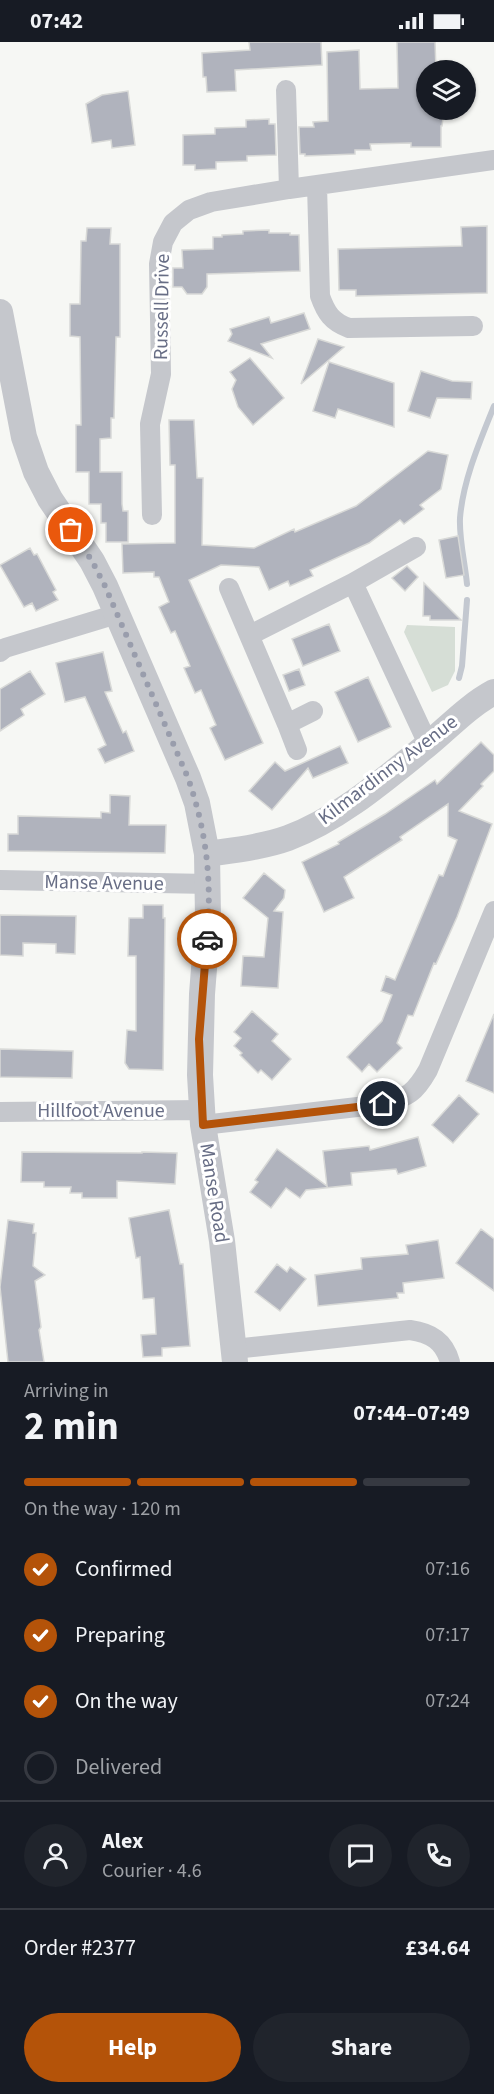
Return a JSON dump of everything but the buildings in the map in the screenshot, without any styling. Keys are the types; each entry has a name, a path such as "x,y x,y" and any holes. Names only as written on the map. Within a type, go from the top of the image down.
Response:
{"street":[{"path":"286,90 289,189"},
{"name":"Russell Drive","path":"152,515 150,424 161,374 159,264 163,242 173,223 189,210 211,202 494,160"},
{"path":"317,185 320,296 325,312 337,324 349,328 473,326"},
{"name":"Manse Road","path":"0,312 24,437 36,472 50,499 92,561 188,778 196,804 207,854 209,884 199,1039 203,1118 222,1241 235,1356"},
{"path":"250,635 353,583 416,547"},
{"path":"353,583 428,744"},
{"path":"229,588 297,750"},
{"path":"0,652 5,648 117,615"},
{"name":"Kilmardinny Avenue","path":"207,854 243,849 286,838 316,826 387,776 482,699 494,693"},
{"path":"287,724 313,711"},
{"name":"Manse Avenue","path":"0,880 209,884"},
{"name":"Hillfoot Avenue","path":"0,1112 203,1118 383,1104 402,1098 418,1087 428,1070 494,911"},
{"path":"235,1356 410,1330 425,1332 438,1339 448,1353 450,1362"}],"shaded area":[{"path":"407,625 455,627 455,671 448,685 432,692 404,632"}],"waterway":[{"path":"467,584 460,534 462,504 473,461 494,406"},
{"path":"459,678 467,600"}],"way so far":[{"path":"71,530 92,561 105,586 188,778 207,854 209,884 207,939"}],"route":[{"path":"207,939 199,1039 203,1125 383,1104"}]}
